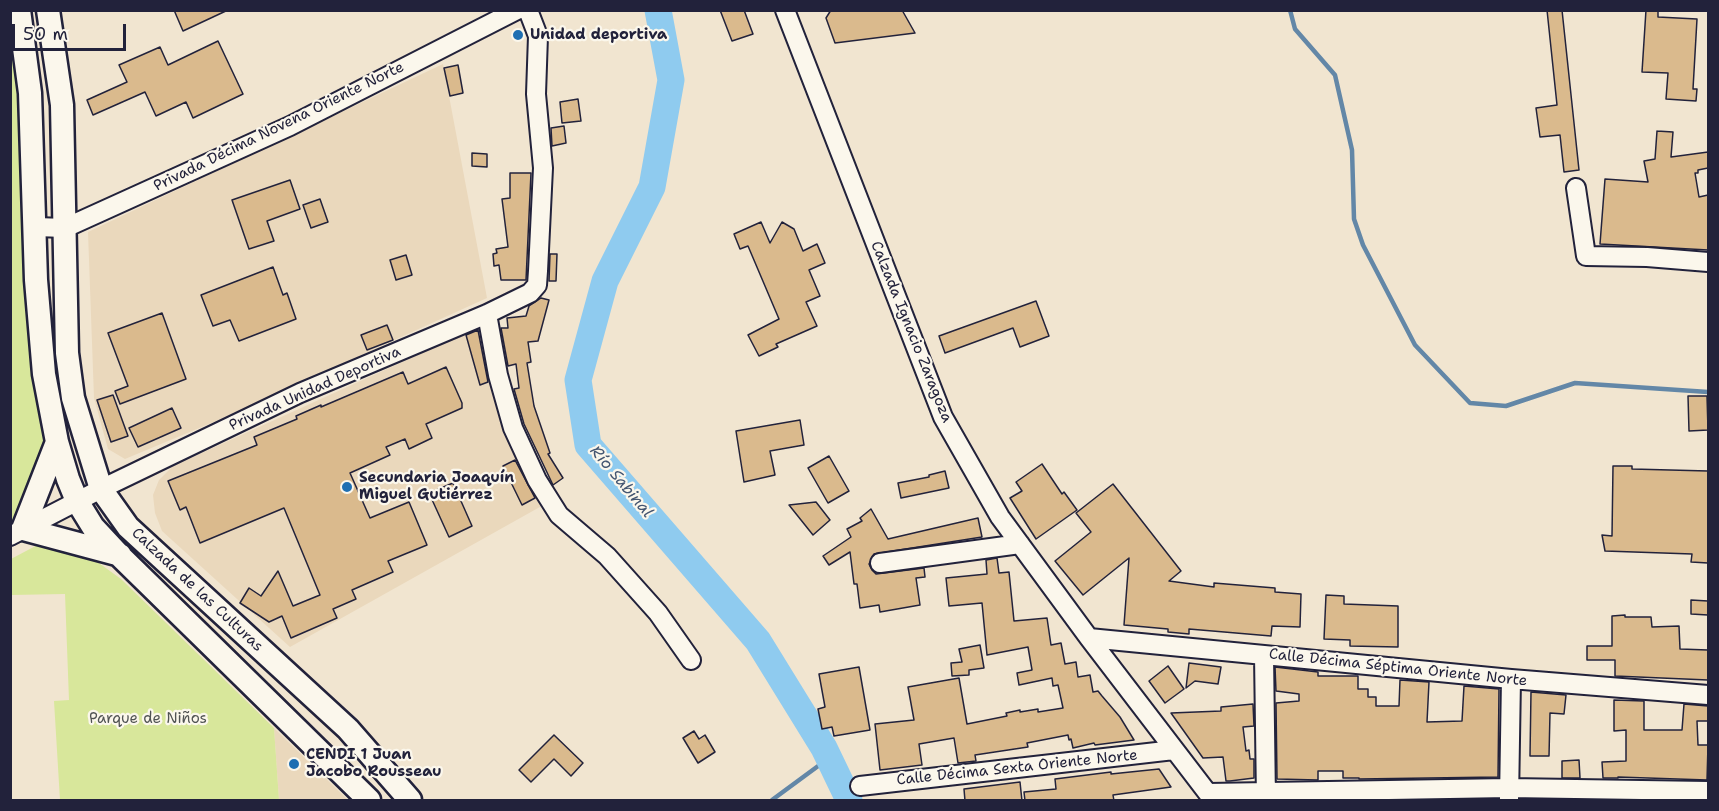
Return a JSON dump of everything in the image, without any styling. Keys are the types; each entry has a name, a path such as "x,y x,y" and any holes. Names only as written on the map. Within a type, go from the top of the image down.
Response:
{"main road":[{"name":"Calzada de las Culturas","path":"19,10 30,93 36,280 44,375 57,442 77,501 93,526 120,555 369,801"},
{"name":"Calzada de las Culturas","path":"48,10 62,105 67,353 73,398 101,489 128,527 348,729 410,801"},
{"path":"57,442 17,533 120,555"}],"street":[{"name":"Privada Décima Novena Oriente Norte","path":"36,227 65,228 290,126 518,10"},
{"name":"Privada Unidad Deportiva","path":"17,533 101,489 300,393 487,314 530,293 537,285 543,168 536,94 538,36 528,10"},
{"name":"Calzada Ignacio Zaragoza","path":"785,10 943,417 1000,517 1210,797"},
{"path":"1576,188 1586,256 1647,256 1707,262"},
{"path":"487,314 498,375 513,428 537,480 559,515 608,556 658,613 691,660"},
{"path":"880,563 1020,544"},
{"name":"Calle Décima Séptima Oriente Norte","path":"1089,638 1511,679 1708,695"},
{"path":"1264,655 1266,796"},
{"path":"1509,794 1511,679"},
{"name":"Calle Décima Sexta Oriente Norte","path":"860,786 1174,750"},
{"path":"1210,797 1708,791"}],"shaded area":[{"path":"443,64 487,298 216,421 125,459 108,449 94,398 88,232"},
{"name":"Secundaria Joaquín Miguel Gutiérrez","path":"484,325 547,503 290,647 162,531 155,513 153,495 159,480 173,466"},
{"name":"CENDI 1 Juan Jacobo Rousseau","path":"274,728 348,800 279,800"}],"green space":[{"path":"12,10 47,447 14,524 11,526 10,11"},
{"name":"Parque de Niños","path":"43,542 74,545 121,579 274,728 279,800 60,800 54,701 69,700 65,594 11,595 11,559"}],"building":[{"path":"174,10 228,10 183,31"},
{"path":"720,10 744,10 753,34 732,41"},
{"path":"831,10 902,10 915,33 835,43 826,18"},
{"path":"1547,10 1562,10 1579,170 1564,172 1560,135 1540,137 1536,108 1557,105"},
{"path":"1646,10 1658,10 1658,17 1697,19 1693,89 1697,89 1696,101 1666,99 1668,73 1642,72"},
{"path":"218,41 243,94 193,118 186,102 156,116 145,92 93,115 87,100 127,82 119,65 160,47 168,65"},
{"path":"458,65 463,93 450,96 444,68"},
{"path":"578,99 581,121 562,123 560,102"},
{"path":"564,126 566,143 552,146 551,128"},
{"path":"1657,131 1673,132 1671,157 1708,152 1708,168 1695,173 1699,197 1708,195 1708,250 1600,244 1605,179 1648,182 1644,161 1655,159"},
{"path":"472,153 487,154 487,167 472,166"},
{"path":"510,173 531,173 526,280 501,280 499,265 494,266 493,254 497,253 496,249 508,247 502,199 510,198"},
{"path":"290,180 300,209 267,221 274,241 249,249 232,200"},
{"path":"320,199 328,222 311,228 303,205"},
{"path":"761,222 770,243 782,222 794,229 803,251 817,244 825,263 809,270 820,296 806,302 817,326 776,344 778,347 759,356 748,335 779,319 748,246 740,249 734,234"},
{"path":"550,254 557,254 556,281 549,281"},
{"path":"406,255 412,275 396,280 390,260"},
{"path":"273,267 283,295 287,293 296,319 239,341 230,320 213,326 201,295"},
{"path":"541,298 549,300 538,341 528,342 531,362 527,363 534,406 550,453 548,454 563,478 553,485 524,424 514,389 519,388 516,364 508,366 501,328 508,328 507,318 526,316 529,306"},
{"path":"1036,301 1049,336 1020,347 1013,328 945,353 939,336"},
{"path":"162,313 186,379 120,404 115,391 128,386 108,333"},
{"path":"387,325 393,340 367,350 361,335"},
{"path":"478,330 488,382 480,385 466,335"},
{"path":"446,367 462,403 462,408 426,424 432,438 409,449 405,439 386,447 390,455 350,473 370,518 409,502 427,545 388,561 393,572 352,590 356,599 333,609 337,618 291,638 282,616 269,622 240,603 249,588 261,596 278,571 293,606 320,595 284,508 200,543 186,507 180,510 168,481 257,445 254,437 297,419 296,416 321,405 321,407 403,372 408,384"},
{"path":"113,395 128,436 111,442 97,400"},
{"path":"1688,396 1707,396 1708,430 1689,431"},
{"path":"172,408 181,428 138,447 129,428"},
{"path":"800,420 804,445 770,451 775,475 744,482 736,431"},
{"path":"829,456 849,491 828,503 808,468"},
{"path":"515,460 535,498 522,505 503,466"},
{"path":"1042,464 1062,494 1064,492 1077,510 1036,539 1010,498 1022,491 1016,482"},
{"path":"1613,466 1632,466 1632,469 1708,471 1708,563 1691,562 1692,554 1605,551 1602,535 1612,536"},
{"path":"945,471 949,488 901,498 898,483 929,477 929,475"},
{"path":"453,483 472,526 449,537 429,493"},
{"path":"1113,484 1181,571 1169,581 1214,587 1214,583 1275,588 1275,592 1301,594 1300,627 1272,626 1271,636 1189,629 1189,634 1168,632 1168,629 1124,625 1129,558 1083,595 1055,561 1091,532 1076,513"},
{"path":"816,502 830,520 813,535 789,505"},
{"path":"871,509 888,539 978,518 982,537 874,554 869,564 876,574 924,568 925,577 916,578 920,605 880,612 879,605 860,608 850,552 829,565 823,556 851,537 847,529 862,521 860,518"},
{"path":"997,558 999,573 1009,572 1014,621 1047,618 1051,645 1061,643 1065,664 1076,662 1078,677 1090,675 1093,692 1098,691 1120,717 1134,740 1095,745 1094,743 1073,748 1068,735 1027,743 1028,747 975,755 976,761 958,763 954,738 919,744 922,765 880,770 875,724 914,720 908,687 959,678 967,724 1007,716 1006,713 1020,710 1020,712 1038,709 1038,712 1063,708 1058,685 1053,686 1052,678 1019,685 1017,673 1032,670 1028,647 987,655 982,603 949,606 946,578 987,574 986,560"},
{"path":"1326,595 1344,596 1344,604 1398,606 1398,647 1350,646 1350,640 1324,639"},
{"path":"1691,600 1708,601 1708,615 1691,614"},
{"path":"1625,615 1625,617 1651,617 1652,627 1679,626 1680,649 1708,650 1708,680 1615,676 1615,660 1587,660 1587,646 1612,646 1612,616"},
{"path":"980,645 984,668 969,670 969,675 952,676 951,663 962,662 959,649"},
{"path":"1189,663 1221,667 1218,684 1195,681 1186,688"},
{"path":"1168,666 1184,689 1165,703 1149,681"},
{"path":"859,667 870,730 834,736 832,727 822,729 818,709 825,707 819,674"},
{"path":"1275,667 1318,672 1318,676 1358,676 1358,689 1368,689 1368,697 1376,697 1376,706 1399,706 1400,680 1429,682 1427,722 1462,721 1464,686 1499,689 1498,777 1359,779 1343,778 1343,771 1318,771 1318,780 1277,779 1276,703 1299,701 1299,694 1276,691"},
{"path":"1531,692 1566,695 1564,714 1550,713 1549,756 1530,756"},
{"path":"1614,700 1644,701 1644,730 1682,730 1684,704 1708,706 1708,721 1697,721 1698,745 1708,745 1707,780 1603,778 1602,762 1626,761 1626,730 1614,731"},
{"path":"1253,704 1254,726 1243,727 1246,751 1249,750 1250,759 1254,759 1254,778 1230,781 1226,781 1223,757 1203,758 1171,713 1221,711 1221,707"},
{"path":"694,731 699,739 705,735 715,752 698,763 683,738"},
{"path":"554,735 583,763 571,776 554,759 531,782 519,770"},
{"path":"1579,760 1580,778 1562,778 1562,761"},
{"path":"1159,769 1171,787 1113,795 1114,801 1025,801 1024,792 1056,789 1055,779"},
{"path":"1020,782 1022,801 965,801 964,789"}],"waterway":[{"name":"Río Sabinal","path":"658,10 671,80 652,187 605,281 578,380 588,445 758,641 824,748 849,800"},
{"path":"1290,10 1295,29 1335,75 1352,150 1354,219 1363,245 1415,345 1470,403 1506,406 1575,383 1708,392"},
{"path":"772,800 829,758"}],"place":[{"name":"Unidad deportiva","path":"518,35"},
{"name":"Secundaria Joaquín Miguel Gutiérrez","path":"347,487"},
{"name":"CENDI 1 Juan Jacobo Rousseau","path":"294,764"}]}
